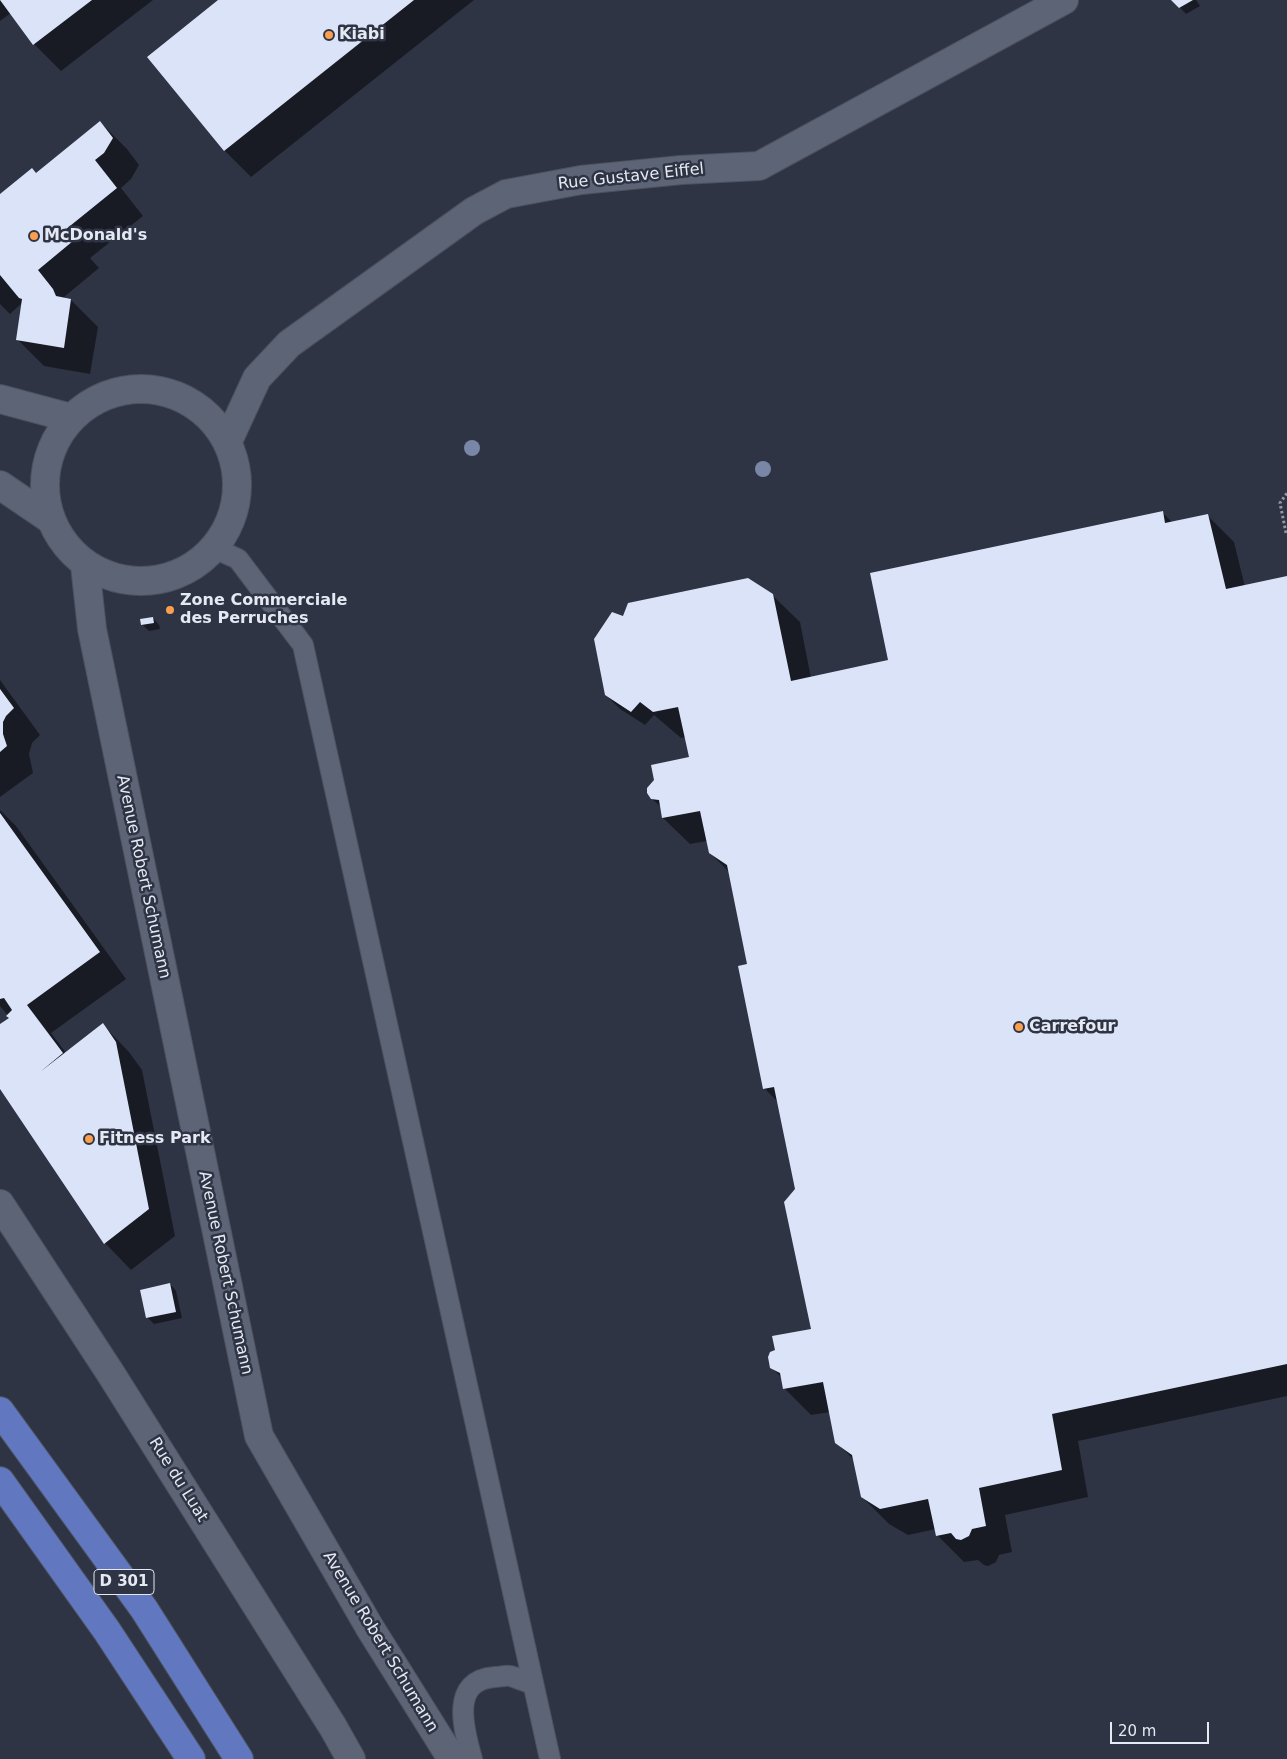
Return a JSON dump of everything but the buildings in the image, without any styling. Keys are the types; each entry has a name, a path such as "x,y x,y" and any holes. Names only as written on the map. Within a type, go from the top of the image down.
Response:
{"highway":[{"name":"D 301","path":"0,1411 144,1609 239,1759"},
{"name":"D 301","path":"0,1481 107,1631 191,1759"}],"street":[{"name":"Rue Gustave Eiffel","path":"228,441 257,378 289,344 474,211 500,197 506,194 581,180 680,170 759,166 1064,0"},
{"path":"156,389 200,407 228,441 238,473 233,520 216,549 181,574 148,583 116,580 85,565 67,548 50,519 44,479 52,446 71,418 90,402 122,390 156,389"},
{"path":"0,399 71,418"},
{"path":"0,485 50,519"},
{"name":"Avenue Robert Schumann","path":"85,565 92,629 260,1436 370,1628 452,1759"},
{"name":"Rue du Luat","path":"0,1204 122,1391 333,1727 351,1759"}],"lane":[{"path":"216,549 238,559 303,645 550,1759"},
{"path":"472,1759 462,1715 466,1693 473,1683 485,1678 510,1676 533,1684"}],"path":[{"path":"1286,533 1280,503 1287,493"}],"place":[{"name":"Kiabi","path":"329,35"},
{"name":"McDonald's","path":"34,236"},
{"name":"Zone Commerciale des Perruches","path":"170,610"},
{"name":"Carrefour","path":"1019,1027"},
{"name":"Fitness Park","path":"89,1139"}]}
